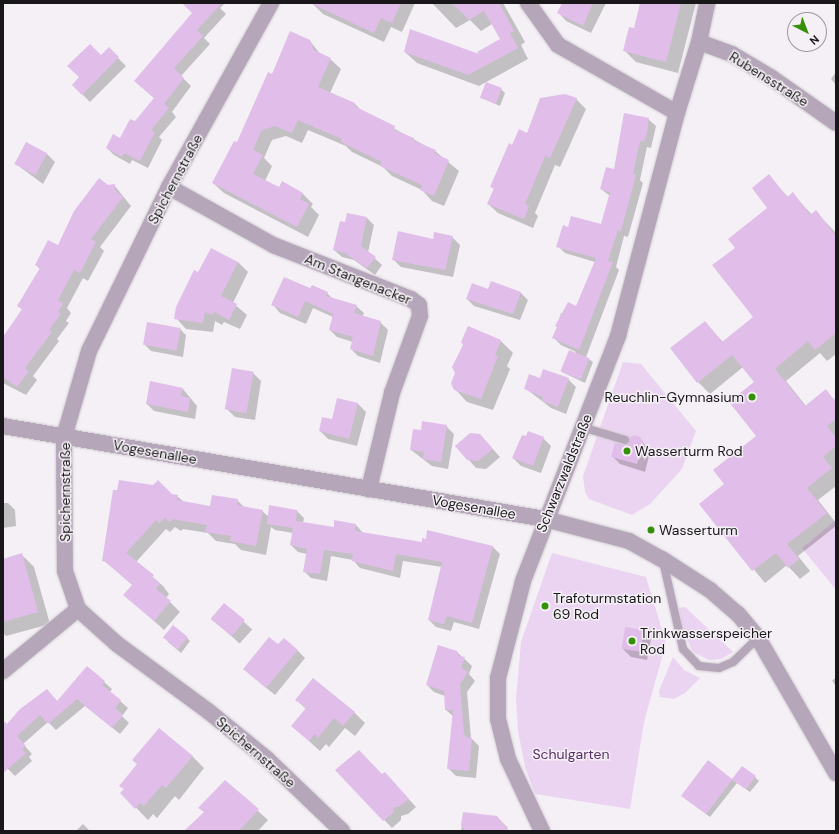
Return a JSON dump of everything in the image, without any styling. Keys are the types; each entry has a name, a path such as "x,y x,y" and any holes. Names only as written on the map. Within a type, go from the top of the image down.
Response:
{"street":[{"name":"Spichernstraße","path":"271,3 169,187 89,351 64,437 65,571 78,609 118,644 208,710 267,759 342,831"},
{"name":"Schwarzwaldstraße","path":"542,831 508,759 498,719 498,678 523,580 545,519 558,493 618,336 677,113 699,42 706,3"},
{"path":"535,6 558,45 677,113"},
{"name":"Rubensstraße","path":"699,42 732,54 772,78 836,123"},
{"name":"Am Stangenacker","path":"169,187 273,245 411,298 419,305 420,316 392,393 369,489"},
{"name":"Vogesenallee","path":"3,426 545,519 629,541 662,559 710,590 738,614 758,638 836,774"},
{"path":"3,672 78,609"}],"lane":[{"path":"582,427 626,440"},
{"path":"662,559 683,649 699,666 719,668 733,662 758,638"}],"green space":[{"path":"623,362 641,364 696,431 682,469 650,504 632,515 589,499 585,492 583,476"},
{"path":"836,520 836,590 802,548"},
{"name":"Schulgarten","path":"552,553 646,577 666,643 644,722 630,809 535,794 525,767 518,731 516,698 521,642"},
{"path":"685,607 733,652 721,659 709,660 693,652 683,631 679,608"},
{"path":"673,657 684,670 700,678 685,693 674,699 660,697 659,691"}],"building":[{"path":"182,3 222,3 197,30 203,36 174,68 184,78 164,104 169,108 151,130 155,132 140,161 124,153 122,157 106,148 113,134 120,138 130,119 135,121 154,98 134,81 192,13"},
{"path":"310,3 401,3 392,23 381,18 374,33"},
{"path":"452,3 499,3 514,31 510,33 518,48 468,75 404,52 410,29 479,54 477,52 500,39 484,11 469,20"},
{"path":"562,3 593,3 583,26 557,13"},
{"path":"640,3 681,3 666,62 623,51 629,27 634,28"},
{"path":"290,31 310,40 314,50 331,58 318,87 355,103 354,106 395,126 394,130 414,138 414,141 436,150 434,153 449,160 434,196 420,190 422,185 380,166 382,162 341,142 342,139 298,120 292,133 275,126 262,130 253,150 263,155 253,174 279,187 282,181 303,193 300,199 309,204 297,227 212,183 234,141 237,142 268,72 272,74"},
{"path":"90,44 101,55 109,47 119,57 82,95 72,85 79,77 67,66"},
{"path":"486,82 502,88 496,104 480,98"},
{"path":"565,94 577,98 550,158 545,156 525,204 529,206 524,219 487,204 494,188 490,187 509,143 512,145 519,129 527,133 540,98"},
{"path":"624,113 649,118 647,133 644,142 640,141 633,174 636,175 621,231 618,230 608,261 613,262 579,350 552,338 557,327 555,326 568,302 576,306 596,258 556,247 563,225 568,227 571,216 601,224 610,192 600,189 606,167 614,169"},
{"path":"26,142 47,153 35,175 14,164"},
{"path":"769,174 787,197 793,192 810,215 816,210 836,236 836,333 815,350 808,341 775,369 805,406 826,389 836,403 836,419 827,426 836,438 836,446 823,457 832,468 807,488 827,513 787,544 799,559 788,568 776,553 752,571 699,504 724,484 713,470 756,436 729,402 754,382 732,355 697,383 670,348 705,321 722,342 753,317 712,265 735,248 728,239 767,208 752,188"},
{"path":"99,178 108,185 115,184 115,190 123,197 91,239 96,242 80,273 74,270 58,300 63,304 58,312 61,314 49,330 52,332 25,368 29,371 17,387 3,377 3,337 22,309 17,306 40,268 35,265 48,240 58,245 74,211"},
{"path":"347,213 367,217 361,246 376,257 367,268 345,253 333,250 340,221 345,222"},
{"path":"398,231 433,239 434,232 453,236 445,270 392,260"},
{"path":"211,248 238,262 221,296 237,304 229,320 214,312 212,315 205,312 203,323 174,319 176,307 194,270 198,272"},
{"path":"284,277 310,288 312,285 328,292 326,296 357,305 354,313 381,321 373,356 350,349 353,337 329,330 333,314 305,301 298,317 271,305"},
{"path":"491,281 521,292 513,314 466,299 472,283 488,289"},
{"path":"147,322 180,328 176,351 143,345"},
{"path":"468,326 501,340 495,355 498,356 481,399 454,390 451,383 455,373 452,367 463,345 461,342"},
{"path":"569,350 589,358 581,380 560,371"},
{"path":"232,368 254,372 246,413 225,409"},
{"path":"543,369 569,378 558,407 542,401 543,397 524,389 529,374 540,378"},
{"path":"150,381 183,388 181,396 190,398 188,412 146,404"},
{"path":"337,398 358,403 349,439 319,431 322,417 332,419"},
{"path":"422,421 447,425 441,462 423,459 424,452 410,450 413,429 421,430"},
{"path":"528,431 544,437 533,466 512,458 522,435 526,436"},
{"path":"470,433 480,434 493,449 478,461 467,460 455,446"},
{"name":"Wasserturm Rod","path":"635,435 640,437 643,443 637,464 611,457 615,443 627,445 630,442 630,437"},
{"path":"119,480 153,485 158,480 172,494 178,495 177,500 210,506 212,495 238,499 237,505 263,510 256,546 230,541 231,536 205,532 207,525 172,519 170,522 165,518 159,523 156,520 126,553 154,575 152,577 160,584 156,589 171,601 154,621 123,595 132,585 106,562 102,561 113,490 117,490"},
{"path":"269,505 297,510 296,521 334,527 334,520 356,524 355,531 422,542 422,538 426,539 427,530 493,546 472,623 447,616 444,624 428,620 442,562 396,554 393,571 352,561 353,554 324,550 320,574 303,572 307,549 290,545 293,528 267,524"},
{"path":"22,553 38,612 3,622 3,559"},
{"path":"224,603 245,620 232,636 211,619"},
{"path":"173,625 188,637 178,649 163,637"},
{"name":"Trinkwasserspeicher Rod","path":"625,627 644,630 640,652 622,649"},
{"path":"269,637 278,644 284,638 298,650 266,688 243,669"},
{"path":"438,645 457,651 459,656 465,657 461,668 468,672 460,684 464,734 466,737 472,738 469,771 447,769 453,710 445,710 444,691 426,685"},
{"path":"87,666 105,681 102,685 121,700 115,708 123,715 112,728 77,699 48,724 40,715 17,736 26,746 22,749 26,753 3,773 3,720 7,724 20,709 47,689 57,701"},
{"path":"313,678 355,712 343,726 334,718 318,738 315,734 309,741 291,726 306,708 295,700"},
{"path":"159,728 193,756 166,788 162,785 144,806 140,803 135,809 120,793 124,789 119,786 137,764 132,760"},
{"path":"359,750 382,774 385,772 409,799 400,806 393,808 394,812 383,821 335,770"},
{"path":"708,760 732,779 742,766 756,776 746,789 732,780 706,814 681,796"},
{"path":"225,780 259,809 239,831 184,831 204,812 198,808"},
{"path":"463,812 497,816 509,831 465,831 461,825"}],"place":[{"name":"Reuchlin-Gymnasium","path":"752,397"},
{"name":"Wasserturm Rod","path":"627,451"},
{"name":"Wasserturm","path":"651,530"},
{"name":"Trafoturmstation 69 Rod","path":"545,606"},
{"name":"Trinkwasserspeicher Rod","path":"632,641"}]}
